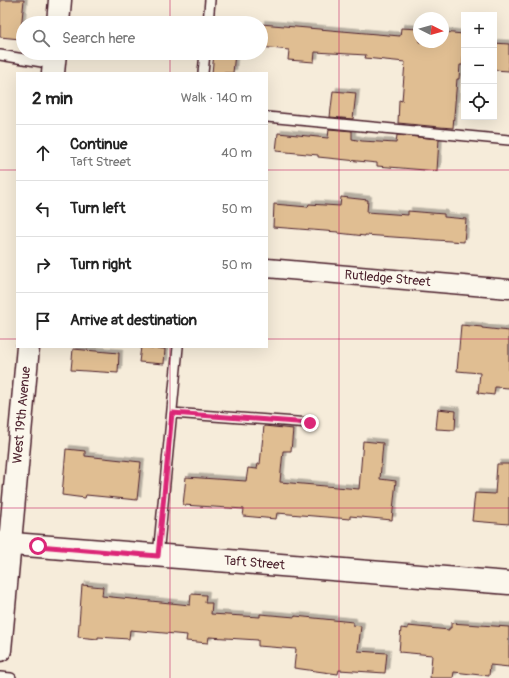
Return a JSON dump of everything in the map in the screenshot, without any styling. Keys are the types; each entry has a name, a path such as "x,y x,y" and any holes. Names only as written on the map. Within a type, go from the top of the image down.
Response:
{"street":[{"path":"59,16 60,0"},
{"name":"Rutledge Street","path":"268,268 509,289"},
{"name":"West 19th Avenue","path":"0,650 5,544 28,348"},
{"name":"Taft Street","path":"5,544 509,583"}],"lane":[{"path":"209,16 210,0"},
{"path":"0,55 16,57"},
{"path":"34,60 54,63"},
{"path":"203,72 204,60"},
{"path":"268,117 509,140"},
{"path":"158,556 178,348"},
{"path":"172,413 310,423"},
{"path":"0,677 11,678"}],"building":[{"path":"0,0 24,0 22,16 16,16 16,39 0,37"},
{"path":"268,25 400,36 401,28 413,29 413,48 449,48 449,33 461,34 461,65 459,79 457,79 453,128 398,123 399,100 402,101 405,62 365,58 366,55 315,52 314,62 288,60 289,50 268,48"},
{"path":"497,43 509,44 509,71 497,70"},
{"path":"213,60 234,60 233,72 212,72"},
{"path":"333,91 356,93 353,119 330,117"},
{"path":"329,129 352,131 352,139 362,141 396,143 397,135 439,139 437,171 377,166 377,163 276,151 278,133 328,138"},
{"path":"341,197 368,200 367,212 408,215 408,211 444,214 444,217 466,219 464,242 365,236 338,232 273,227 274,204 308,207 309,204 340,206"},
{"path":"461,325 509,331 509,388 495,387 494,395 478,393 480,373 457,371"},
{"path":"141,348 165,349 164,364 139,362"},
{"path":"73,349 119,353 118,373 71,370"},
{"path":"438,409 456,411 455,430 436,429"},
{"path":"264,426 293,429 291,451 283,451 280,482 359,489 363,441 383,443 380,479 396,481 392,520 350,516 350,519 277,513 276,519 243,516 244,509 183,505 186,477 246,481 248,468 257,469 258,464 260,464"},
{"path":"66,449 85,451 85,456 141,462 137,500 86,495 85,498 62,495"},
{"path":"497,464 509,464 509,524 472,521 475,493 495,494"},
{"path":"82,585 103,587 102,596 190,605 191,594 206,595 205,603 212,603 211,614 260,617 260,614 353,622 353,625 361,626 358,651 387,653 385,673 339,670 338,674 294,668 296,649 258,646 258,640 209,637 208,643 186,641 187,635 130,630 129,639 98,637 98,639 78,637"},
{"path":"451,623 509,627 509,667 490,665 489,676 454,672 453,678 430,678 432,655 399,652 401,628 408,629 408,626 449,630 449,628 451,628"}],"route":[{"path":"38,546 158,556 172,413 310,423"}]}
